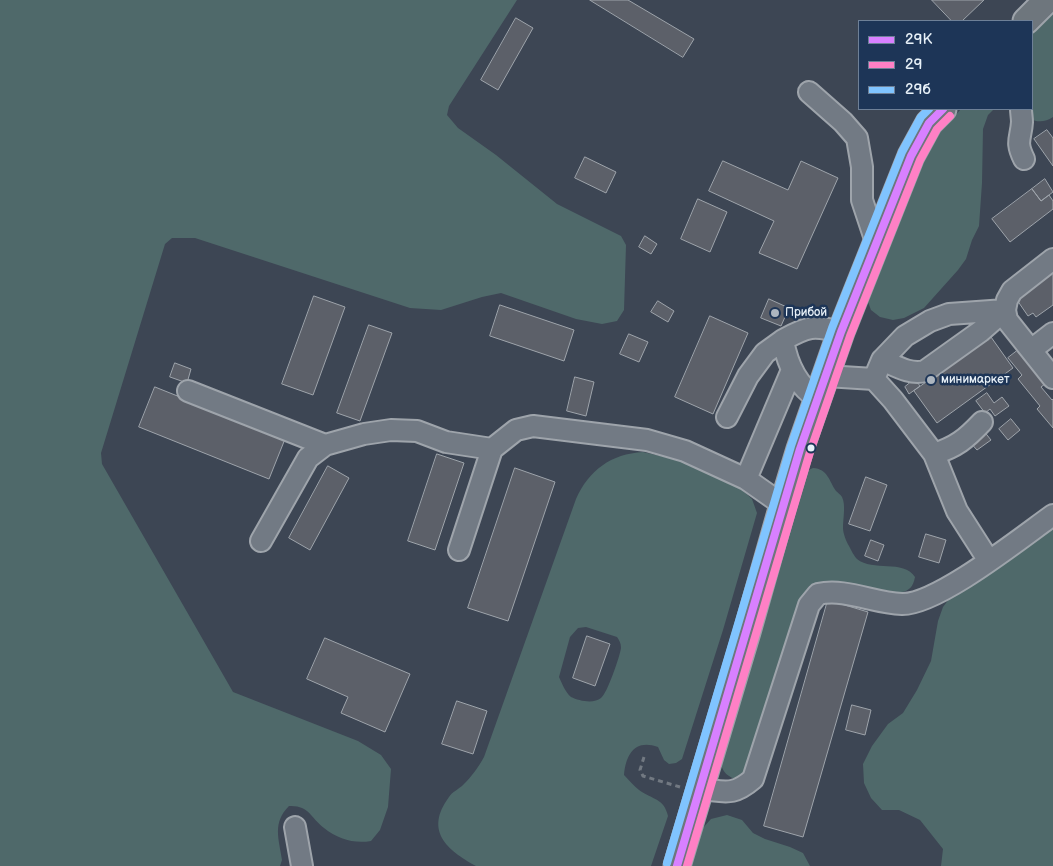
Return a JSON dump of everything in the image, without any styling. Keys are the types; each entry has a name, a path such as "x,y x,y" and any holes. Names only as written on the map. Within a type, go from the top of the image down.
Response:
{"main road":[{"path":"1027,20 1047,0"},
{"path":"676,866 747,632 783,505 841,332 911,156 929,123 942,110"}],"street":[{"path":"809,92 857,138 862,167 862,200 876,242"},
{"path":"1021,110 1022,123 1019,149 1024,159"},
{"path":"1053,259 1012,291 1007,300 1005,310 1007,320 1053,378"},
{"path":"874,379 882,360 905,336 930,321 949,314 1005,310"},
{"path":"882,360 916,373 925,371 981,331 1005,310"},
{"path":"727,417 748,376 765,353 804,328 820,327 841,332"},
{"path":"1030,350 1053,333"},
{"path":"783,340 786,356 792,370 809,393 822,387 874,379"},
{"path":"746,479 792,370"},
{"path":"874,379 893,400 934,454 957,511 990,561"},
{"path":"188,391 325,445"},
{"path":"934,454 959,444 982,422"},
{"path":"459,550 492,449 516,430 533,426 647,440 685,451 746,479 783,505"},
{"path":"261,541 308,458 325,445 364,434 391,430 417,431 446,442 492,449"},
{"path":"699,789 735,792 753,780 809,605 818,594 831,591 902,604 914,603 943,591 990,561 1053,515"},
{"path":"295,827 302,866"}],"green space":[{"path":"0,0 517,0 449,106 447,115 458,128 496,155 557,204 621,236 626,245 624,310 617,321 602,324 576,319 501,293 441,310 410,308 195,238 172,238 165,244 101,453 102,464 233,692 358,741 381,755 391,769 388,807 380,830 371,841 358,842 341,838 324,828 301,807 289,806 280,819 279,825 278,838 282,860 280,866 0,866"},
{"path":"1053,11 1053,117 1043,121 1030,119 1020,110 1033,110 1033,31"},
{"path":"960,110 993,110 988,115 983,129 979,226 966,259 924,308 904,318 893,320 880,317 871,310 868,302 887,249 923,161 941,131"},
{"path":"643,452 682,461 741,489 752,499 757,513 723,630 682,759 676,763 669,764 664,760 658,747 643,745 633,750 625,767 624,775 639,790 661,802 668,816 651,866 476,866 456,853 442,838 439,830 439,820 442,809 450,795 469,778 484,757 581,489 602,465 631,453","holes":["586,627 617,637 621,648 604,695 598,700 591,701 582,701 571,697 565,690 559,677 570,637 578,628"]},
{"path":"813,468 822,471 828,476 836,491 842,497 845,537 857,559 871,565 903,568 915,577 912,586 900,593 828,581 809,586 799,602 743,777 736,780 726,774 721,764 757,643 793,510 806,471"},
{"path":"1053,525 1053,866 941,866 943,849 920,820 899,810 882,810 871,798 864,783 863,764 872,746 888,724 903,713 917,690 931,661 938,621 943,607 949,599"},
{"path":"727,815 742,820 753,833 765,839 803,853 810,866 690,866 701,830 711,819"}],"building":[{"path":"590,0 628,0 694,39 683,57"},
{"path":"932,0 984,0 963,20 951,20"},
{"path":"516,18 533,28 498,90 481,80"},
{"path":"1047,130 1053,138 1053,166 1034,139"},
{"path":"585,157 616,172 606,193 575,178"},
{"path":"723,161 788,190 801,161 838,178 797,269 759,253 774,221 709,191"},
{"path":"1045,179 1053,192 1041,201 1032,189"},
{"path":"1032,189 1041,201 1049,195 1053,201 1053,209 1010,242 992,219"},
{"path":"698,199 727,212 710,252 681,239"},
{"path":"645,236 657,244 651,254 639,247"},
{"path":"1053,270 1053,305 1036,317 1033,313 1028,316 1017,300"},
{"path":"314,296 345,307 313,395 282,384"},
{"name":"Прибой","path":"769,299 789,308 781,326 761,318"},
{"path":"658,301 674,311 668,322 651,312"},
{"path":"500,305 574,330 564,361 490,336"},
{"path":"710,316 748,333 713,414 675,397"},
{"path":"369,325 392,333 360,421 337,413"},
{"path":"629,334 648,342 639,362 620,354"},
{"path":"991,337 1013,368 937,423 914,391"},
{"path":"1017,351 1045,384 1041,387 1053,399 1053,428 1037,409 1040,406 1018,379 1022,375 1008,358"},
{"path":"175,363 191,369 187,383 170,377"},
{"path":"575,377 594,382 586,416 567,411"},
{"path":"915,379 920,386 909,394 905,387"},
{"path":"155,387 285,439 269,479 139,427"},
{"path":"987,393 994,403 1002,397 1009,406 995,416 990,409 985,413 976,401"},
{"path":"1011,419 1020,430 1008,440 999,429"},
{"path":"983,430 991,440 977,450 969,441"},
{"path":"437,454 464,463 435,550 408,541"},
{"path":"328,466 349,478 310,550 289,538"},
{"path":"515,468 555,482 508,621 468,608"},
{"path":"866,477 887,485 870,531 849,524"},
{"path":"926,534 946,540 939,563 919,557"},
{"path":"871,540 884,545 878,561 865,556"},
{"path":"828,600 868,612 803,837 764,826"},
{"path":"587,636 610,644 595,686 573,678"},
{"path":"325,638 410,674 385,732 341,713 348,697 307,679"},
{"path":"457,701 487,711 473,754 442,744"},
{"path":"852,705 871,710 865,735 846,730"}],"transit line":[{"name":"29б","path":"667,863 791,446 832,328 902,152 921,117 928,110"},
{"name":"29К","path":"677,866 800,449 841,332 911,156 929,123 942,110"},
{"name":"29","path":"687,866 810,452 850,336 920,160 937,129 950,116"}],"place":[{"name":"Прибой","path":"775,313"},
{"name":"минимаркет","path":"931,380"}]}
